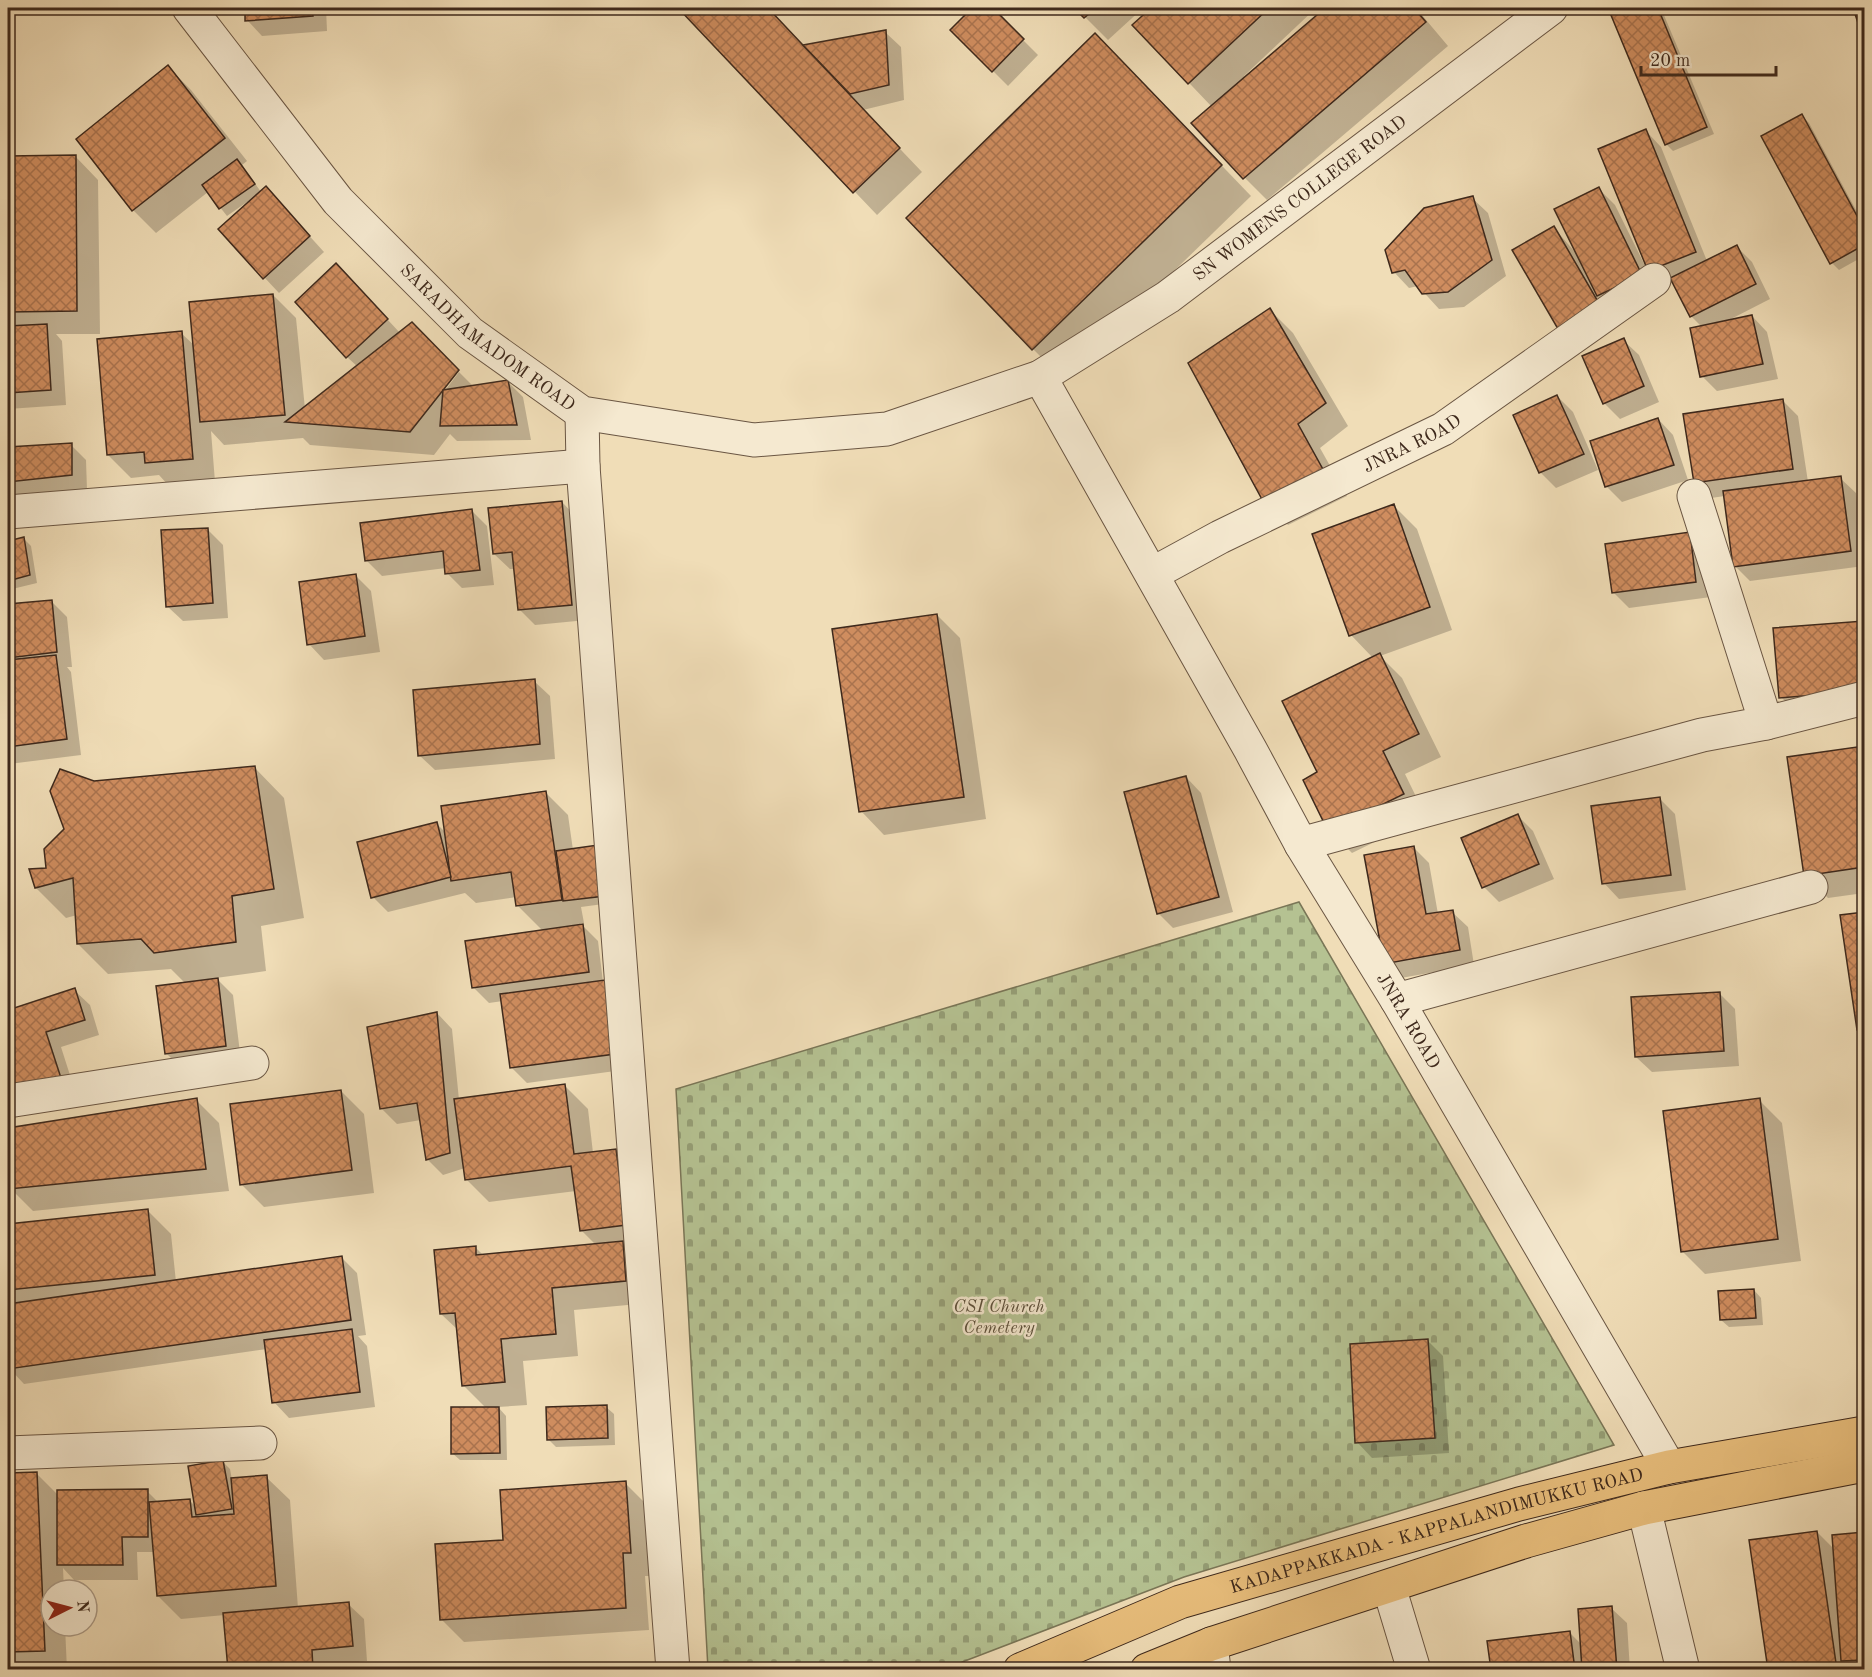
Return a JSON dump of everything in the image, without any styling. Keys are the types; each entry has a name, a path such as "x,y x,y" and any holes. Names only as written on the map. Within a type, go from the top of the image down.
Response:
{"main road":[{"name":"KADAPPAKKADA - KAPPALANDIMUKKU ROAD","path":"1020,1670 1180,1602 1519,1504 1669,1467 1864,1433"},
{"name":"KADAPPAKKADA - KAPPALANDIMUKKU ROAD","path":"1147,1670 1212,1657 1389,1587 1526,1541 1644,1508 1864,1465"}],"street":[{"name":"SARADHAMADOM ROAD","path":"189,8 338,201 470,333 582,413 754,440 887,429 1040,377"},
{"name":"SN WOMENS COLLEGE ROAD","path":"1040,377 1168,297 1551,8"},
{"name":"JNRA ROAD","path":"1152,574 1220,537 1443,429 1654,280"},
{"name":"JNRA ROAD","path":"1040,377 1301,844 1397,1000 1669,1467"},
{"path":"582,413 583,466 672,1670"},
{"path":"8,512 583,466"},
{"path":"1694,496 1766,723"},
{"path":"1301,844 1702,735 1766,723 1864,698"},
{"path":"1397,1000 1811,887"},
{"path":"8,1101 252,1063"},
{"path":"8,1453 260,1443"},
{"path":"1644,1508 1683,1670"},
{"path":"1389,1587 1414,1670"}],"green space":[{"name":"CSI Church Cemetery","path":"1299,902 1614,1445 1184,1577 944,1669 708,1669 676,1089"}],"building":[{"path":"245,8 312,8 313,16 245,21"},
{"path":"678,8 768,8 900,148 853,193"},
{"path":"972,8 993,8 1024,39 992,72 950,30"},
{"path":"1074,8 1096,8 1084,18"},
{"path":"1151,8 1269,8 1188,84 1132,25"},
{"path":"1325,8 1414,8 1426,22 1243,179 1191,123"},
{"path":"1608,8 1658,8 1707,127 1665,145"},
{"path":"1853,8 1864,8 1864,41"},
{"path":"886,30 889,85 850,94 803,45"},
{"path":"1095,33 1222,165 1032,350 906,218"},
{"path":"168,65 225,138 132,211 76,139"},
{"path":"1802,114 1864,229 1864,245 1830,264 1761,136"},
{"path":"1646,129 1696,252 1648,271 1598,149"},
{"path":"76,155 77,311 8,312 8,156"},
{"path":"237,159 255,184 219,209 202,185"},
{"path":"266,186 310,236 263,279 218,229"},
{"path":"1599,187 1642,275 1597,296 1554,209"},
{"path":"1473,196 1492,260 1448,292 1422,294 1405,270 1392,273 1385,250 1424,208"},
{"path":"1554,226 1600,305 1558,329 1512,250"},
{"path":"1737,245 1756,284 1690,317 1670,278"},
{"path":"336,263 388,319 346,358 295,302"},
{"path":"273,294 285,415 200,422 189,302"},
{"path":"1270,308 1326,403 1298,424 1325,473 1264,503 1188,363"},
{"path":"1752,315 1763,364 1700,377 1690,328"},
{"path":"412,322 459,370 410,432 285,422"},
{"path":"47,324 51,390 8,393 8,326"},
{"path":"182,331 193,459 145,463 144,452 107,455 97,339"},
{"path":"1624,338 1644,386 1603,404 1582,356"},
{"path":"508,380 517,425 440,426 443,390"},
{"path":"1557,395 1584,454 1539,473 1513,415"},
{"path":"1783,399 1793,469 1694,483 1683,414"},
{"path":"1658,418 1674,465 1605,487 1590,441"},
{"path":"72,443 72,475 8,482 8,447"},
{"path":"1841,476 1851,551 1733,567 1723,491"},
{"path":"562,501 572,605 518,610 512,552 493,554 488,508"},
{"path":"1394,504 1430,607 1349,636 1312,534"},
{"path":"472,509 480,570 445,574 443,551 365,561 360,523"},
{"path":"208,528 213,603 166,607 161,530"},
{"path":"1690,532 1696,582 1612,593 1605,544"},
{"path":"24,537 30,575 8,581 8,541"},
{"path":"356,574 365,636 307,645 299,582"},
{"path":"52,600 57,652 8,658 8,604"},
{"path":"937,614 964,797 859,812 832,629"},
{"path":"1864,621 1864,691 1779,698 1773,628"},
{"path":"1380,653 1419,734 1383,751 1404,794 1328,831 1303,780 1317,772 1282,701"},
{"path":"56,655 67,739 8,747 8,660"},
{"path":"535,679 540,744 418,756 413,690"},
{"path":"1864,746 1864,867 1804,876 1787,757"},
{"path":"255,766 274,889 232,896 236,942 154,953 141,939 77,944 73,878 35,888 29,869 46,868 44,849 64,829 50,791 60,769 94,781"},
{"path":"1186,776 1219,897 1157,914 1124,792"},
{"path":"546,791 562,900 516,906 511,872 451,881 441,806"},
{"path":"1660,797 1671,875 1602,884 1591,806"},
{"path":"1518,814 1539,864 1482,888 1461,838"},
{"path":"437,822 451,877 371,898 357,842"},
{"path":"598,845 605,896 563,901 556,851"},
{"path":"1414,846 1426,914 1453,910 1460,950 1384,964 1364,855"},
{"path":"1864,912 1864,1029 1857,1030 1840,915"},
{"path":"583,924 589,972 472,988 465,941"},
{"path":"218,978 226,1046 165,1054 156,986"},
{"path":"605,980 615,1054 510,1068 500,994"},
{"path":"75,988 85,1020 46,1032 61,1078 8,1094 8,1010"},
{"path":"1720,992 1724,1051 1635,1057 1631,997"},
{"path":"437,1012 450,1153 426,1160 417,1103 380,1109 367,1027"},
{"path":"565,1084 574,1154 616,1149 626,1225 580,1231 571,1166 465,1180 454,1099"},
{"path":"341,1090 352,1170 240,1185 230,1104"},
{"path":"197,1098 206,1169 9,1189 8,1128"},
{"path":"1760,1098 1778,1239 1681,1252 1663,1111"},
{"path":"148,1209 155,1275 8,1290 8,1224"},
{"path":"623,1241 626,1281 552,1288 556,1334 501,1339 505,1382 462,1386 455,1313 440,1314 434,1250 476,1246 476,1255"},
{"path":"342,1256 351,1320 8,1369 8,1304"},
{"path":"1754,1289 1756,1318 1720,1320 1718,1291"},
{"path":"352,1329 360,1392 272,1403 264,1340"},
{"path":"1428,1339 1435,1438 1355,1443 1350,1344"},
{"path":"607,1405 608,1438 547,1440 546,1407"},
{"path":"451,1407 499,1407 500,1453 451,1454"},
{"path":"223,1460 232,1509 196,1515 188,1466"},
{"path":"37,1472 42,1578 39,1578 39,1638 44,1638 45,1651 8,1652 8,1473"},
{"path":"267,1475 276,1586 157,1596 149,1502 190,1499 192,1517 234,1514 231,1478"},
{"path":"626,1481 631,1553 623,1553 626,1608 440,1620 435,1544 503,1540 500,1490"},
{"path":"148,1489 148,1537 122,1537 123,1565 57,1565 57,1490"},
{"path":"1817,1531 1837,1670 1768,1670 1749,1540"},
{"path":"1864,1532 1864,1660 1841,1661 1832,1535"},
{"path":"349,1602 353,1646 312,1650 313,1670 228,1670 223,1613"},
{"path":"1612,1606 1617,1670 1582,1670 1578,1609"},
{"path":"1570,1631 1575,1670 1491,1670 1487,1641"}]}
